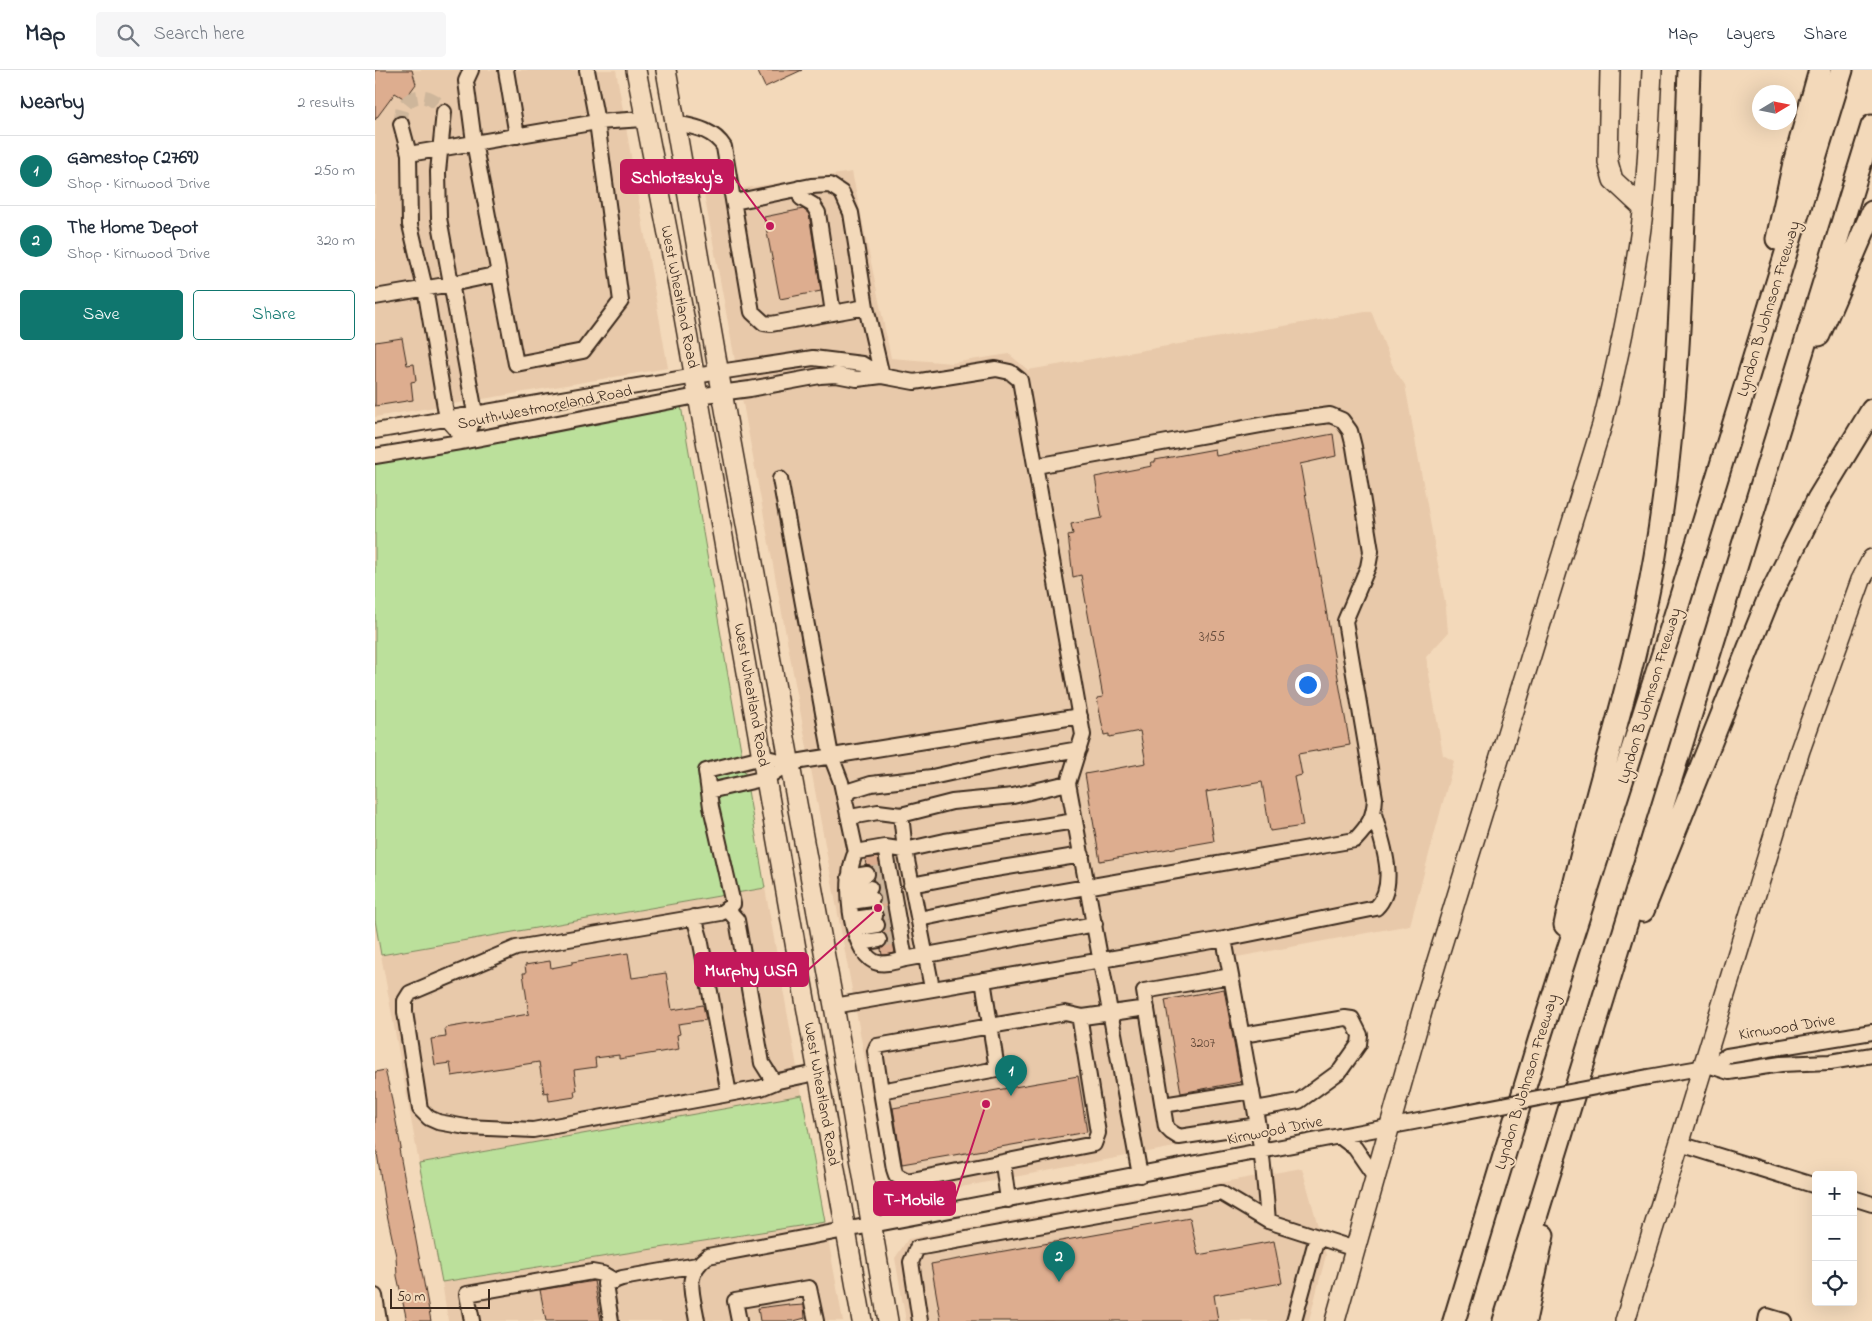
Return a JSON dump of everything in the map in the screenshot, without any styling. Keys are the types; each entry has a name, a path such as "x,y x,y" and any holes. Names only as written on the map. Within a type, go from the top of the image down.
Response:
{"highway":[{"path":"1541,1034 1579,855 1637,642 1655,559 1666,484 1680,328 1689,70"},
{"path":"1742,396 1794,162 1820,70"},
{"name":"Lyndon B Johnson Freeway","path":"1454,1321 1541,1034 1612,816 1842,70"},
{"path":"1504,1321 1872,126"},
{"path":"1785,408 1841,288 1872,212"},
{"path":"1595,1024 1664,861 1685,804 1769,600 1818,499 1872,410"},
{"path":"1525,1321 1564,1129"},
{"path":"1449,1321 1464,1285"}],"main road":[{"name":"West Wheatland Road","path":"636,70 694,376 816,1073 862,1321"},
{"name":"West Wheatland Road","path":"666,70 722,392 834,1006 888,1321"},
{"path":"1610,70 1608,162 1613,180 1643,208"},
{"path":"1335,1321 1389,1127 1602,425 1623,339 1632,290 1643,208 1652,70"},
{"path":"1625,1321 1706,1067 1800,750 1852,608 1867,585 1872,558"}],"street":[{"path":"471,70 466,81 475,142 516,364 583,351 621,301 597,122 587,70"},
{"path":"506,70 517,136"},
{"path":"444,112 438,172 439,218 475,413 466,441"},
{"path":"409,154 597,122 644,119"},
{"path":"675,123 706,130 719,140 724,147 752,312 764,323 771,324 866,307"},
{"path":"401,124 409,154 411,225 425,288 447,419 466,441"},
{"path":"733,202 799,188 830,185 842,192 851,213 866,307 882,376 914,382 996,368 1010,372 1020,380 1083,735 1068,783 1140,1175"},
{"path":"799,188 801,198 813,205 818,213 833,313"},
{"path":"375,297 499,274"},
{"name":"South Westmoreland Road","path":"375,430 694,376 813,358 862,364 882,376"},
{"name":"South Westmoreland Road","path":"375,456 466,441 722,392 836,375 857,379 882,376"},
{"path":"834,1006 1101,959 1224,940 1376,908 1386,893 1387,858 1374,814 1375,798 1345,621 1368,567 1371,551 1354,447 1350,431 1342,420 1330,415 1277,422 1036,466"},
{"path":"780,479 831,756 850,816 856,852 851,861 849,890 859,943 867,955 875,962 882,964 1095,924"},
{"path":"816,1073 774,1082 761,1088 533,1130 466,1127 438,1122 429,1118 420,1109 405,1012 405,1001 410,992 516,948 694,918 721,913 727,909 733,904 706,771 762,757 789,763 1080,716"},
{"path":"845,796 852,790 871,784 932,778 991,764 1079,749"},
{"path":"709,791 765,778 789,763"},
{"path":"850,816 878,812 901,815 952,802 1013,796 1068,783"},
{"path":"919,919 1355,840 1366,828 1374,814"},
{"path":"901,815 911,885 932,988"},
{"path":"856,852 885,847 905,850 945,841 1075,821"},
{"path":"885,847 882,885 891,938 905,959"},
{"path":"911,885 989,870 1082,856"},
{"path":"849,890 882,885"},
{"path":"849,890 882,885"},
{"path":"727,909 737,920 762,1063 774,1082"},
{"path":"694,918 701,938 729,1094"},
{"path":"854,924 888,919"},
{"path":"859,943 891,938"},
{"path":"1224,940 1263,1151 1268,1221"},
{"path":"1231,976 1144,991 1166,1127 1179,1137 1258,1125"},
{"path":"881,1091 997,1069 983,980"},
{"path":"1083,1018 1080,1021 1097,1133 1094,1144 1087,1147 907,1182 901,1179 894,1170 875,1051 877,1046 1065,1013 1083,1018 1111,1012 1147,1008"},
{"path":"1242,1035 1345,1018 1352,1019 1360,1034 1359,1044 1340,1071 1299,1101 1255,1109"},
{"name":"Kirnwood Drive","path":"615,1281 697,1265 708,1256 845,1232 1706,1067 1727,1056 1872,1032"},
{"name":"Kirnwood Drive","path":"1706,1067 1729,1072 1781,1064 1830,1062 1872,1055"},
{"path":"1163,1105 1252,1091"},
{"path":"1339,1136 1355,1148 1375,1178"},
{"path":"1680,1144 1812,1185"},
{"path":"1003,1164 1008,1200"},
{"path":"920,1321 911,1262 917,1248 1221,1193 1268,1221 1355,1250"},
{"path":"1857,1199 1872,1204"},
{"path":"1294,1321 1317,1237"},
{"path":"697,1265 690,1279 697,1321"},
{"path":"471,1321 467,1294 592,1272 603,1274 615,1281"},
{"path":"611,1321 605,1284 615,1281"},
{"path":"739,1321 735,1301 809,1288 816,1321"},
{"path":"375,1296 379,1321"},
{"path":"1766,1321 1767,1316 1784,1321"}],"shaded area":[{"path":"375,70 616,70 668,368 375,417"},
{"path":"852,172 891,358 952,363 1009,354 1028,370 1371,311 1394,369 1405,385 1446,608 1448,633 1426,657 1443,755 1454,761 1410,925 1237,957 1266,1130 913,1196 888,1183 704,194"},
{"path":"765,888 802,1095 419,1163 381,955"},
{"path":"1302,1168 1326,1255 1309,1321 906,1321 895,1258 908,1239"},
{"path":"825,1222 843,1321 448,1321 442,1282"}],"green space":[{"path":"680,400 765,888 381,955 375,920 375,454"},
{"path":"802,1095 825,1222 442,1282 419,1163"}],"building":[{"path":"375,70 412,70 416,84 405,99 395,93 375,120"},
{"path":"757,70 802,70 765,87"},
{"path":"803,209 809,214 821,291 780,299 764,217"},
{"path":"402,338 407,365 414,364 416,381 411,382 413,400 375,406 375,342"},
{"path":"1333,434 1336,456 1300,464 1350,745 1298,754 1302,775 1294,777 1303,826 1270,831 1262,782 1206,792 1214,841 1100,861 1085,774 1146,763 1140,731 1109,737 1109,734 1104,735 1097,698 1103,697 1081,575 1073,577 1068,535 1073,534 1071,524 1102,518 1095,477 1152,466 1151,462 1155,462 1155,460 1215,449 1216,456"},
{"path":"878,857 895,953 886,955 882,955 881,949 885,946 888,939 882,932 886,924 884,914 879,908 874,907 880,903 881,898 877,892 877,883 873,880 875,872 871,866 866,865 865,859"},
{"path":"628,953 632,978 666,973 672,1010 703,1005 706,1020 678,1024 680,1034 677,1035 679,1049 619,1059 619,1055 595,1058 596,1067 574,1070 577,1091 574,1091 575,1097 549,1101 548,1092 544,1093 539,1062 452,1076 450,1063 435,1065 431,1039 446,1037 445,1028 529,1014 523,973 526,973 525,965 550,961 551,968 572,964 572,962"},
{"path":"1224,989 1241,1082 1181,1093 1165,1000"},
{"path":"385,1070 401,1148 399,1149 431,1321 407,1321 397,1276 396,1256 385,1205 375,1140 375,1072"},
{"path":"1078,1076 1087,1132 902,1164 893,1108"},
{"path":"1190,1218 1198,1255 1274,1241 1282,1283 1214,1295 1218,1321 941,1321 931,1264"},
{"path":"594,1281 601,1321 546,1321 540,1290"},
{"path":"789,1304 789,1306 804,1305 805,1318 794,1321 760,1321 758,1308"}],"tunnel":[{"path":"401,124 403,108 413,98 424,97 430,99 436,102 444,112"},
{"path":"867,874 882,872"},
{"path":"870,888 884,885"},
{"path":"872,899 886,897"},
{"path":"875,916 889,913"},
{"path":"877,925 890,923"},
{"path":"879,940 893,938"}],"place":[{"name":"Schlotzsky's","path":"770,226"},
{"name":"Murphy USA","path":"878,908"},
{"name":"Gamestop (2769)","path":"1011,1096"},
{"name":"T-Mobile","path":"986,1104"},
{"name":"The Home Depot","path":"1059,1282"}]}
